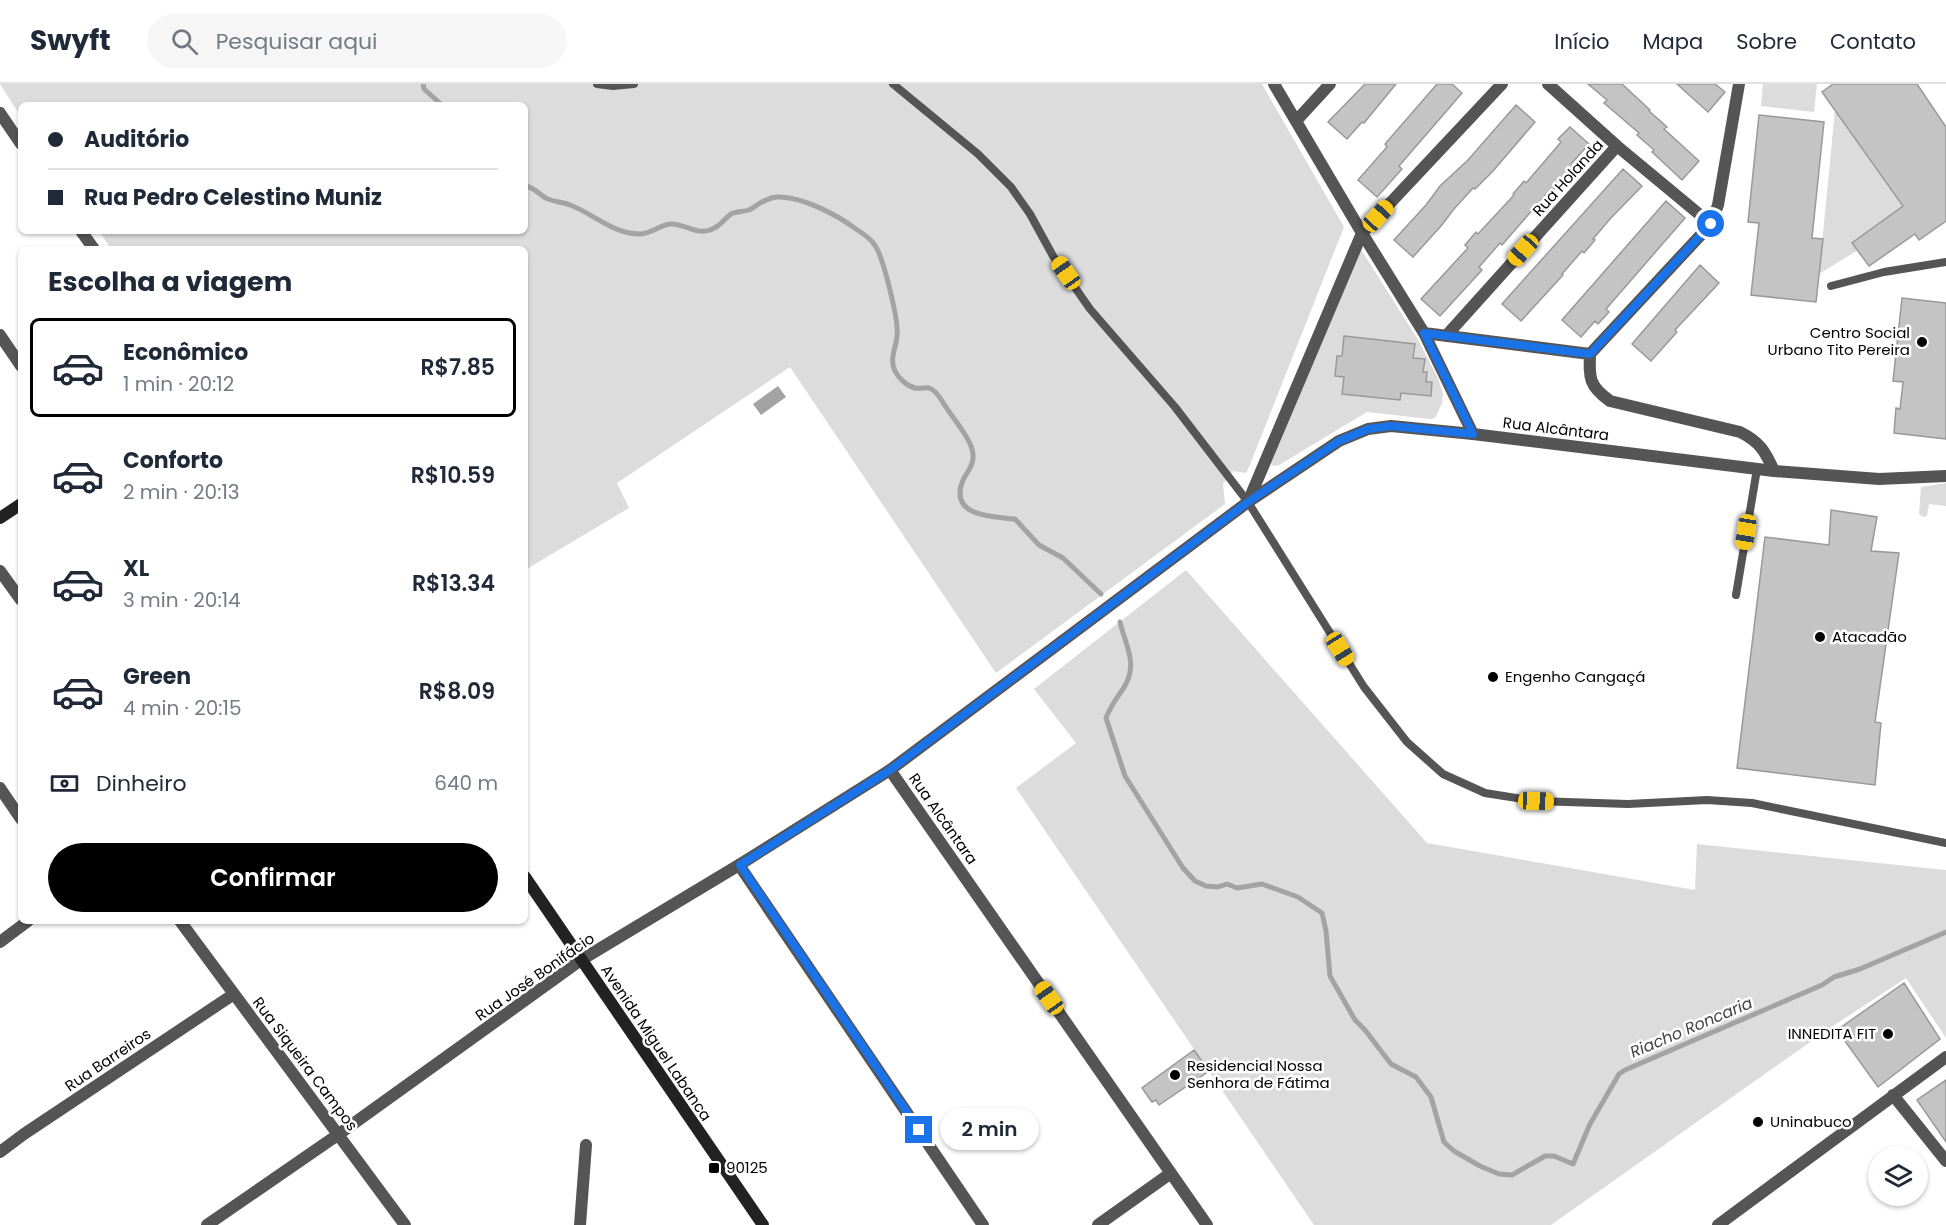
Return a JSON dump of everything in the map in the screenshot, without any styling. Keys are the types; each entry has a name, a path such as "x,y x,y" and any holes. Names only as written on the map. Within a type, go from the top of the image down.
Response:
{"main road":[{"path":"0,518 18,506"},
{"name":"Avenida Miguel Labanca","path":"528,881 763,1225"}],"street":[{"path":"1274,84 1424,333 1473,434"},
{"path":"1296,121 1330,84"},
{"path":"1248,502 1362,233 1502,84"},
{"path":"1548,84 1617,146 1711,224"},
{"path":"1739,84 1718,206 1711,224 1590,354 1590,377 1596,391 1610,401 1740,432 1754,438 1765,451 1774,471"},
{"path":"0,113 18,140"},
{"name":"Rua Holanda","path":"1446,336 1617,146"},
{"path":"1424,333 1590,354"},
{"path":"0,335 18,362"},
{"name":"Rua Alcântara","path":"1207,1225 890,770 1248,502 1339,441 1368,429 1391,426 1473,434 1774,471 1879,479 1946,476"},
{"path":"0,571 18,596"},
{"name":"Rua José Bonifácio","path":"207,1225 339,1134 581,960 740,865 890,770"},
{"path":"0,788 18,815"},
{"path":"740,865 983,1225"},
{"path":"0,942 24,924"},
{"name":"Rua Siqueira Campos","path":"182,924 405,1225"},
{"name":"Rua Barreiros","path":"0,1152 234,994"},
{"path":"1720,1224 1946,1057"},
{"path":"1893,1095 1946,1161"},
{"path":"580,1225 586,1145"},
{"path":"1098,1225 1171,1173"}],"lane":[{"path":"597,84 614,86 634,84"},
{"path":"893,84 978,154 1011,187 1030,214 1053,256 1090,309 1175,407 1248,502 1364,687 1407,742 1443,774 1485,793 1536,801 1629,804 1707,801 1752,803 1946,843"},
{"path":"1831,286 1884,272 1946,262"},
{"path":"1736,595 1756,469"}],"shaded area":[{"path":"0,84 1262,84 1344,227 1249,467 1246,473 1233,471 1223,484 1225,504 996,673 790,367 617,483 629,508 528,568 528,246 109,246 101,234 528,234 528,102 18,102 18,112"},
{"path":"1763,84 1817,84 1814,112 1761,106"},
{"path":"1835,110 1903,206 1853,242 1858,250 1819,274"},
{"path":"1360,248 1417,338 1438,378 1443,394 1442,403 1435,418 1430,419 1367,412 1279,465 1273,466 1271,464"},
{"path":"778,386 786,397 761,415 753,404"},
{"path":"1946,483 1946,506 1929,504 1927,516 1923,517 1919,514 1921,487"},
{"path":"1186,570 1427,843 1695,890 1697,844 1946,870 1946,1038 1906,978 1830,1028 1551,1225 1314,1225 1016,788 1076,743 1034,689"}],"building":[{"path":"1365,84 1396,84 1364,123 1362,122 1347,139 1328,122"},
{"path":"1437,84 1452,84 1462,93 1399,166 1402,169 1377,197 1358,180 1387,147 1385,144"},
{"path":"1588,84 1622,84 1667,127 1664,129 1699,161 1682,180 1652,152 1654,150 1637,135 1639,133 1604,103 1607,100"},
{"path":"1677,84 1715,84 1725,92 1708,112"},
{"path":"1833,84 1917,84 1946,127 1946,221 1919,240 1915,234 1869,266 1852,243 1903,206 1822,92"},
{"path":"1516,105 1535,122 1413,257 1394,240 1440,186 1468,160"},
{"path":"1759,115 1824,122 1812,238 1823,239 1816,302 1751,295 1759,223 1748,222"},
{"path":"1570,127 1589,144 1571,164 1573,166 1549,195 1547,193 1502,245 1500,243 1479,267 1482,270 1440,316 1421,299 1468,248 1465,245 1476,232 1478,234 1524,181 1526,183 1561,142 1558,139"},
{"path":"1623,169 1642,186 1610,219 1584,253 1582,251 1521,321 1502,304"},
{"path":"1666,201 1685,218 1606,309 1609,312 1598,324 1595,321 1581,337 1562,320"},
{"path":"1700,265 1719,283 1675,330 1677,332 1651,361 1632,344"},
{"name":"Centro Social Urbano Tito Pereira","path":"1902,298 1946,303 1946,439 1894,433 1896,408 1900,409 1903,382 1893,381"},
{"path":"1344,336 1415,344 1413,358 1425,359 1423,372 1427,372 1426,382 1432,382 1431,396 1401,393 1400,400 1342,394 1344,377 1335,376 1337,356 1342,356"},
{"name":"Atacadão","path":"1831,510 1877,517 1871,551 1899,553 1875,722 1881,723 1875,785 1737,768 1765,537 1829,545"},
{"name":"INNEDITA FIT","path":"1904,983 1940,1039 1878,1087 1837,1030"},
{"name":"Residencial Nossa Senhora de Fátima","path":"1194,1050 1209,1071 1159,1105 1156,1100 1152,1102 1142,1088"},
{"path":"1946,1080 1946,1142 1917,1100"}],"waterway":[{"name":"Riacho Roncaria","path":"423,84 424,89 439,102"},
{"name":"Riacho Roncaria","path":"528,187 548,199 570,205 612,227 630,233 644,234 670,224 700,231 710,230 735,212 749,210 765,200 777,197 819,207 863,234 878,250 890,288 897,328 893,358 895,371 909,386 929,388 940,397 972,449 972,462 960,492 961,501 974,512 1015,519 1039,545 1063,558 1101,594"},
{"name":"Riacho Roncaria","path":"1120,622 1130,656 1130,672 1128,680 1106,718 1125,776 1183,868 1195,881 1206,886 1218,887 1227,884 1237,888 1262,884 1298,897 1322,913 1330,976 1355,1020 1391,1064 1416,1077 1431,1097 1444,1142 1454,1151 1499,1174 1512,1175 1545,1156 1554,1156 1573,1164 1590,1124 1619,1074 1625,1070 1822,985 1834,977 1860,969 1946,932"}],"place":[{"name":"Centro Social Urbano Tito Pereira","path":"1922,342"},
{"name":"Atacadão","path":"1820,637"},
{"name":"Engenho Cangaçá","path":"1493,677"},
{"name":"INNEDITA FIT","path":"1888,1034"},
{"name":"Residencial Nossa Senhora de Fátima","path":"1175,1075"},
{"name":"Uninabuco","path":"1758,1122"},
{"name":"90125","path":"714,1168"}],"route":[{"path":"919,1130 740,865 890,770 1248,502 1339,441 1368,429 1391,426 1473,434 1424,333 1590,354 1711,224"}]}
